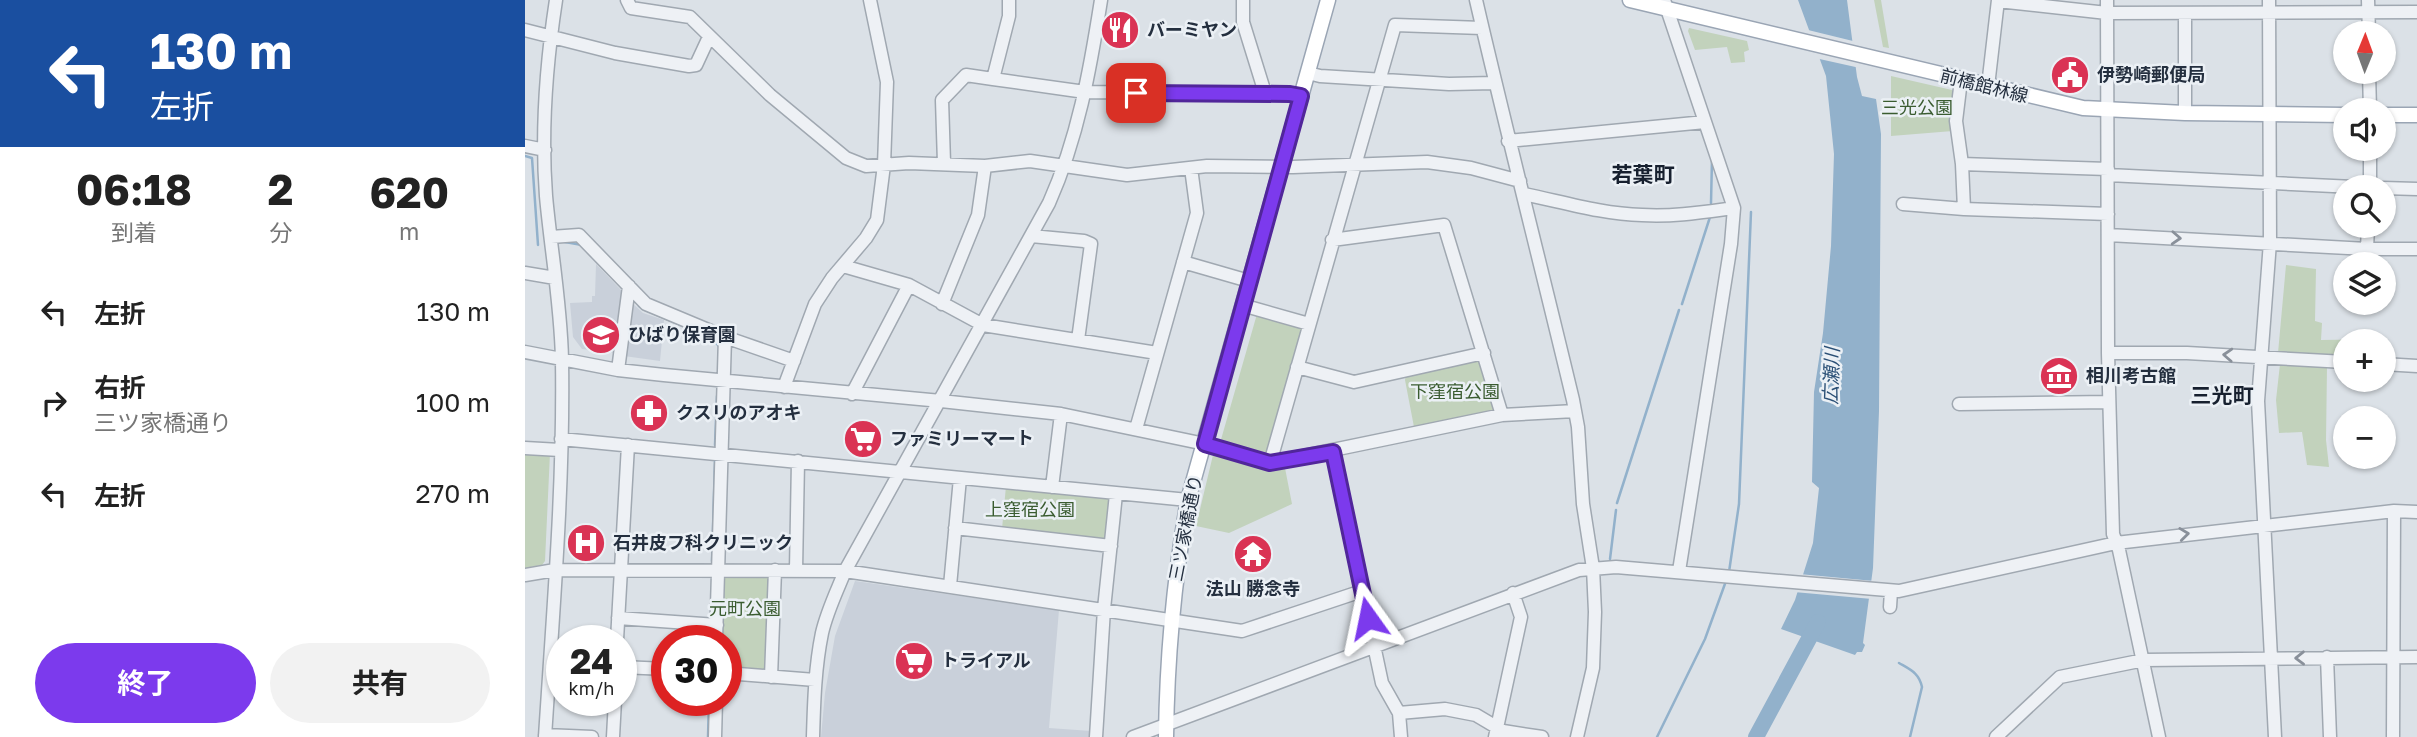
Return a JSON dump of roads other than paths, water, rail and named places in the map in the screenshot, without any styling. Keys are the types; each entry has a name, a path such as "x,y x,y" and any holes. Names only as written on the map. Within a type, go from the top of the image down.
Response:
{"main road":[{"name":"三ツ家橋通り","path":"1166,731 1170,619 1188,500 1328,0"},
{"name":"前橋館林線","path":"1630,0 1666,4 1769,34 2063,104 2108,111 2333,115"},
{"path":"2396,115 2417,115"}],"street":[{"path":"556,0 544,91 546,195 562,359 561,444 545,736 592,737"},
{"path":"628,0 631,8 690,17 770,95 846,158 866,166 909,163 985,166 1031,162 1127,175 1207,166 1445,163 1520,181"},
{"path":"784,387 815,304 877,220 884,165 887,82 870,0"},
{"path":"993,79 1009,16 1009,0"},
{"path":"813,737 815,680 822,633 845,571 941,401 1065,168 1085,92 1101,0"},
{"path":"1243,0 1243,22 1265,93"},
{"path":"1476,0 1508,141 1524,194 1576,411 1593,568 1595,612 1593,668 1577,737"},
{"path":"1989,86 1998,0 2185,13 2269,6 2368,6 2417,12"},
{"path":"1666,4 1734,208 1731,244 1679,571"},
{"path":"2107,6 2108,353 2113,534 2144,660 2159,737"},
{"path":"2269,6 2270,242 2258,401 2274,737"},
{"path":"2185,13 2185,113"},
{"path":"1270,463 1395,25 1482,28"},
{"path":"525,30 615,53 689,66 696,65 709,37"},
{"path":"1308,73 1463,85 1494,83"},
{"path":"944,163 942,100 966,75 1085,92 1265,93 1301,96"},
{"path":"1961,80 1956,121 1964,209"},
{"path":"1508,141 1705,122"},
{"path":"525,146 545,150"},
{"path":"1962,164 2333,186"},
{"path":"942,304 978,215 985,166"},
{"path":"1136,429 1197,207 1191,168"},
{"path":"2396,188 2417,189"},
{"path":"1524,194 1588,208 1640,215 1734,208"},
{"path":"1903,204 2108,214"},
{"path":"1332,240 1444,225 1502,415"},
{"path":"551,237 579,235 646,304 725,337 794,361"},
{"path":"2108,235 2367,249 2417,249"},
{"path":"1031,236 1091,244 1078,340"},
{"path":"2367,238 2367,249"},
{"path":"1183,262 1249,281"},
{"path":"843,266 909,285 982,325 1157,353"},
{"path":"525,273 555,278"},
{"path":"852,394 909,285"},
{"path":"618,370 629,286"},
{"path":"1242,305 1309,324"},
{"path":"618,618 716,625 725,337"},
{"path":"525,352 618,370 1061,414 1205,444 1270,463 1502,415 1576,411"},
{"path":"1297,367 1354,382 1484,353"},
{"path":"2108,353 2333,361"},
{"path":"2396,365 2417,366"},
{"path":"1959,404 2109,402"},
{"path":"1052,486 1061,414"},
{"path":"525,448 561,444 628,445 1188,500"},
{"path":"618,625 628,445"},
{"path":"1333,452 1383,683 1399,713 1401,737"},
{"path":"796,570 798,461"},
{"path":"950,586 960,478"},
{"path":"1096,737 1104,609 1116,494"},
{"path":"2393,737 2394,511"},
{"path":"1133,737 1166,731 1374,645 1566,573 1593,568 1679,571 1907,590 2116,543 2394,511 2417,512"},
{"path":"955,528 1111,546"},
{"path":"525,575 555,570 845,571 1242,631 1361,590"},
{"path":"771,677 775,570"},
{"path":"1888,590 1890,607"},
{"path":"1496,732 1521,617 1513,593"},
{"path":"1996,737 2060,677 2144,660 2417,656"},
{"path":"2327,657 2330,737"},
{"path":"742,674 815,680"},
{"path":"1399,713 1445,709 1476,715 1496,732 1542,737"},
{"path":"613,737 614,716"},
{"path":"715,737 716,716"}],"water":[{"path":"1798,0 1847,0 1857,77 1862,96 1876,99 1881,134 1879,411 1873,568 1863,643 1865,645 1862,652 1855,655 1781,629 1795,600 1813,543 1819,488 1812,482 1814,392 1823,333 1831,246 1834,154 1826,76"}],"waterway":[{"path":"525,156 532,158 538,245"},
{"path":"1711,203 1712,159"},
{"path":"1729,572 1739,504 1751,212"},
{"path":"1682,304 1710,217"},
{"path":"565,242 582,245"},
{"path":"639,306 710,337 719,346"},
{"path":"1617,503 1679,310"},
{"path":"715,445 717,396"},
{"path":"712,561 715,461"},
{"path":"1610,559 1616,510"},
{"path":"1352,572 1356,590"},
{"path":"1657,737 1705,639 1726,581"},
{"path":"1357,596 1365,638"},
{"name":"広瀬川","path":"1756,737 1818,622"},
{"path":"1899,663 1917,675 1922,687 1910,737"},
{"path":"708,737 709,716"}],"place":[{"name":"バーミヤン","path":"1120,30"},
{"name":"伊勢崎郵便局","path":"2070,75"},
{"name":"ひばり保育園","path":"601,335"},
{"name":"相川考古館","path":"2059,376"},
{"name":"クスリのアオキ","path":"649,413"},
{"name":"ファミリーマート","path":"863,439"},
{"name":"石井皮フ科クリニック","path":"586,543"},
{"name":"法山 勝念寺","path":"1253,554"},
{"name":"トライアル","path":"914,661"}],"district":[{"name":"若葉町","path":"1643,175"},
{"name":"三光町","path":"2222,396"}],"park label":[{"name":"三光公園","path":"1917,108"},
{"name":"下窪宿公園","path":"1455,392"},
{"name":"上窪宿公園","path":"1030,510"},
{"name":"元町公園","path":"745,609"}]}
